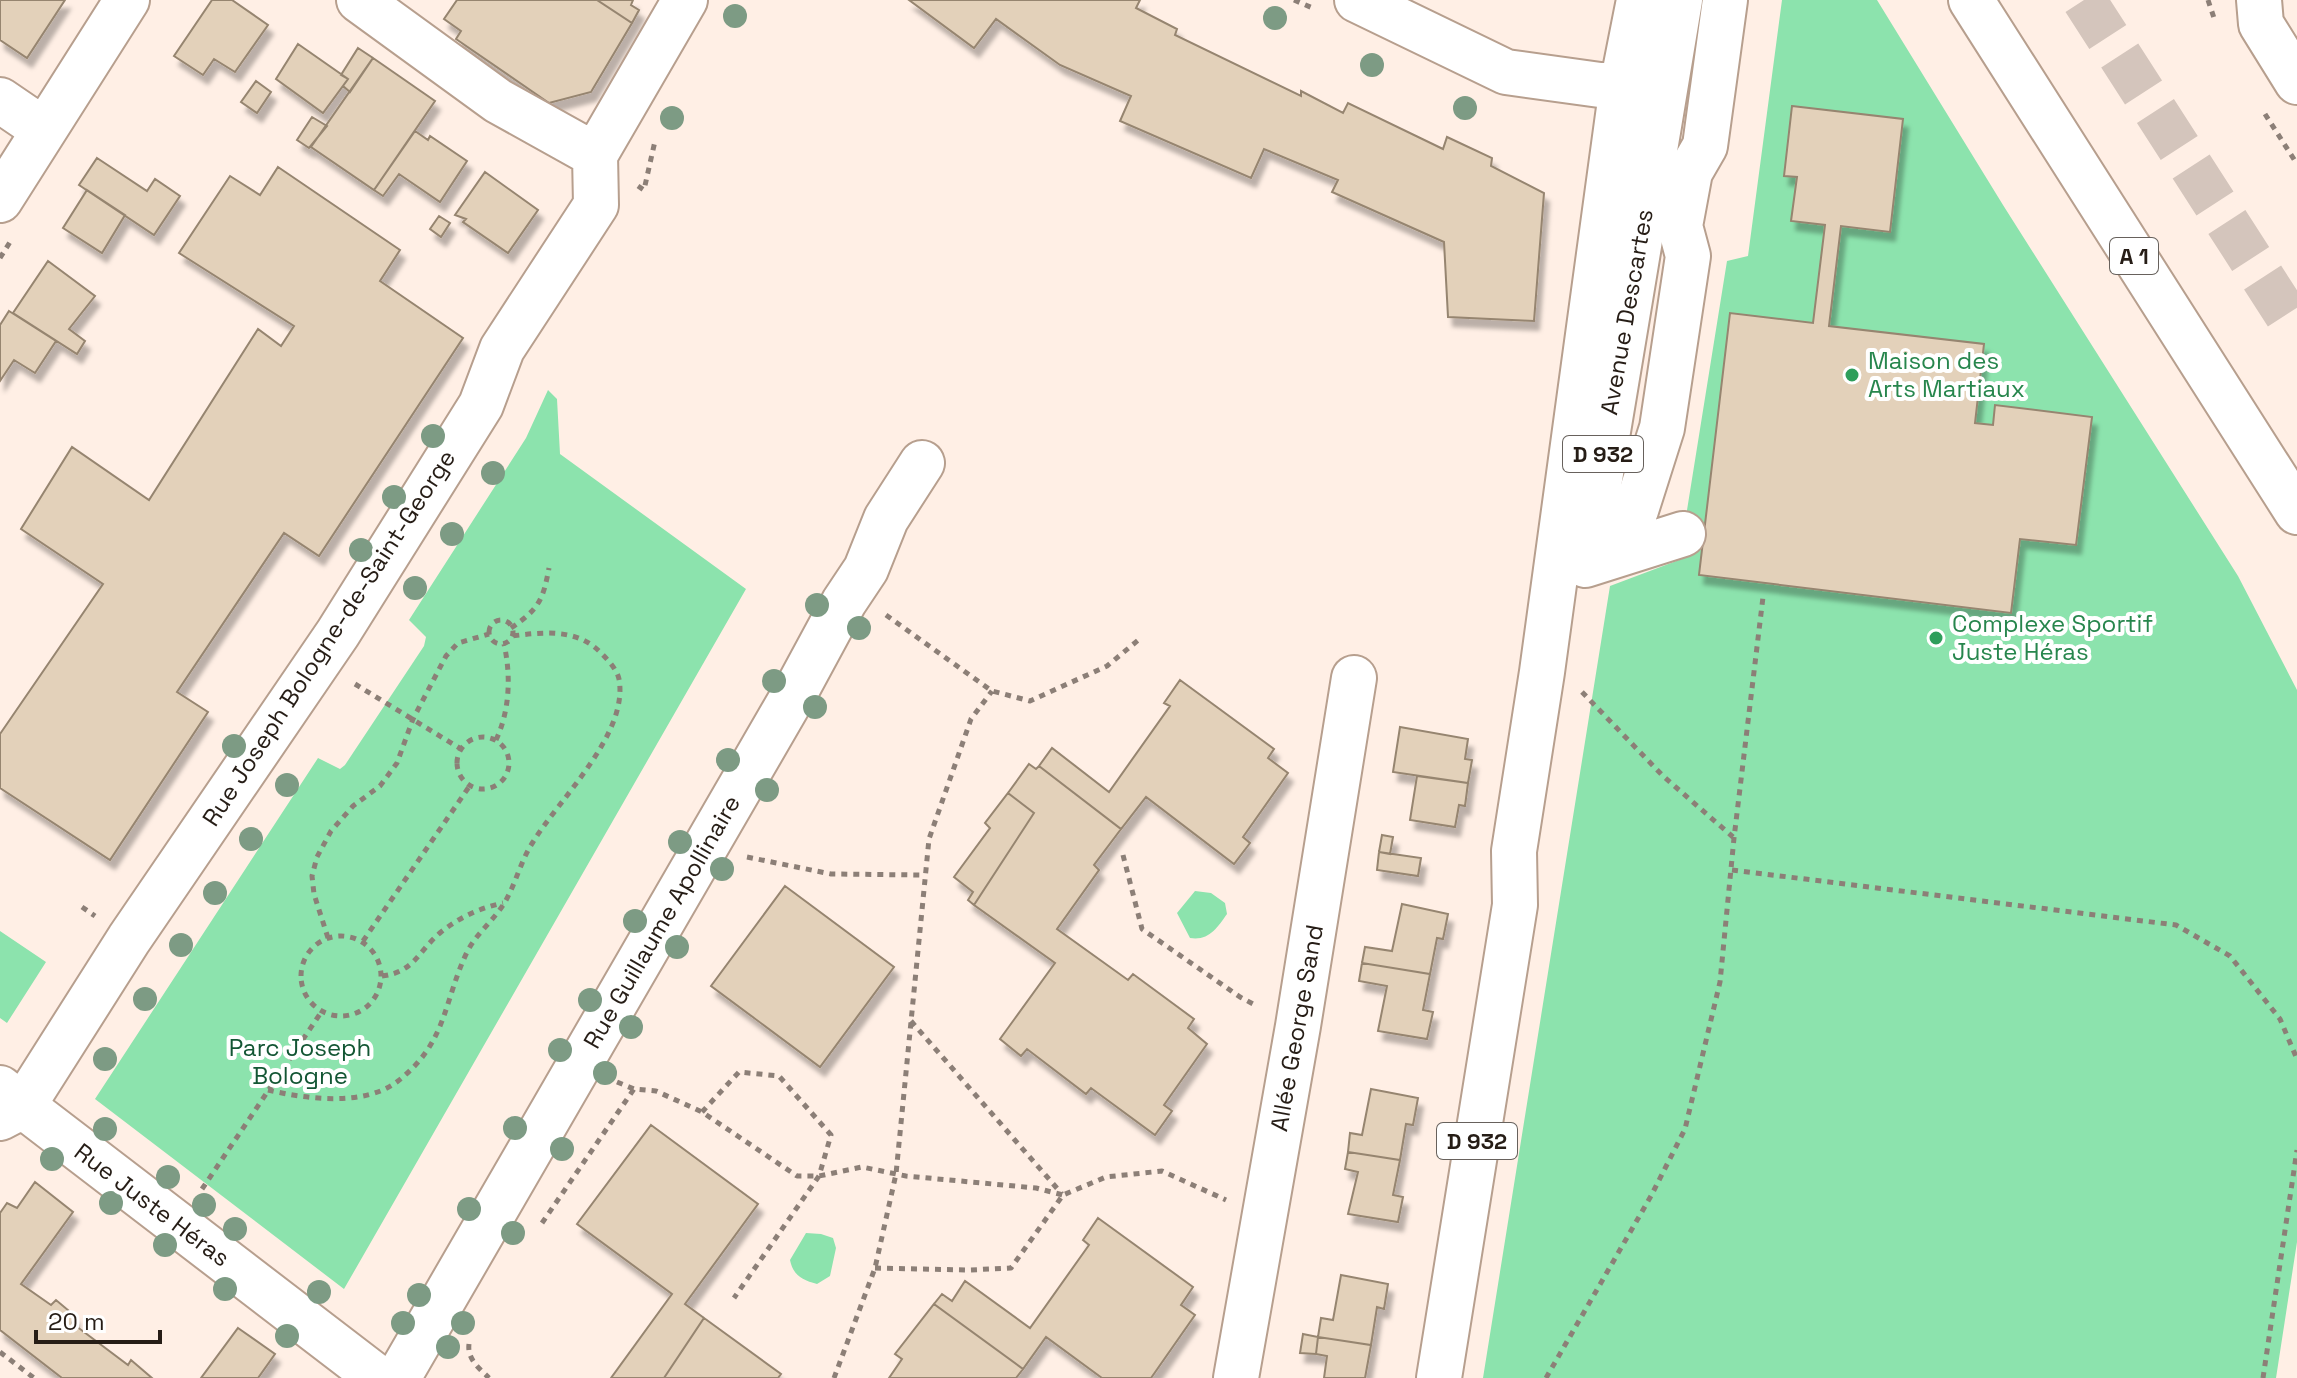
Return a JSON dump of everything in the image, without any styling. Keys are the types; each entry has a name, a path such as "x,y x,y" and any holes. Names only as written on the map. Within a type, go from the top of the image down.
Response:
{"main road":[{"path":"0,200 127,0"},
{"path":"359,0 498,101 595,155 685,0"},
{"path":"1357,0 1506,72 1622,86 1667,85"},
{"name":"Avenue Descartes","path":"1439,1378 1515,905 1514,851 1542,672 1622,86 1639,0"},
{"name":"Avenue Descartes","path":"1515,905 1535,853 1568,677 1680,0"},
{"path":"1588,548 1636,510 1662,428 1688,256 1680,226 1690,172 1705,146 1725,0"},
{"name":"A 1","path":"1971,0 2297,512"},
{"path":"2259,0 2261,24 2297,82"},
{"path":"0,100 44,130"},
{"name":"Rue Joseph Bologne-de-Saint-George","path":"8,1104 129,939 338,633 481,405 502,349 596,205 595,155"},
{"name":"Rue Guillaume Apollinaire","path":"398,1378 851,590 866,569 886,519 922,463"},
{"path":"1588,548 1683,534"},
{"name":"Allée George Sand","path":"1236,1378 1298,1026 1354,678"},
{"name":"Rue Juste Héras","path":"8,1104 177,1224 378,1378"}],"path":[{"path":"511,628 530,616 539,605 549,568"},
{"path":"851,590 992,691 1030,701 1107,666 1142,637"},
{"path":"1546,1378 1651,1196 1685,1129 1720,982 1763,597"},
{"path":"489,634 492,624 499,621 507,623 512,636"},
{"path":"268,1090 302,1098 346,1098 371,1093 395,1083 426,1053 440,1029 468,951 504,903 531,844 596,758 617,707 619,679 611,664 592,644 568,635 546,632 512,636 504,644"},
{"path":"489,634 496,643 504,644"},
{"path":"328,938 313,885 317,857 331,831 353,806 380,786 397,763 413,719 446,656 458,643 489,634"},
{"path":"496,740 504,723 508,690 504,644"},
{"path":"1568,677 1663,776 1734,838"},
{"path":"355,684 461,749"},
{"path":"834,1378 875,1268 896,1174 929,839 971,719 992,691"},
{"path":"475,738 496,740 507,753 509,768 505,777 485,789 471,784 460,775 457,766 461,749 475,738"},
{"path":"363,941 471,784"},
{"path":"709,841 744,857 831,874 924,875"},
{"path":"1123,855 1142,929 1240,997 1298,1026"},
{"path":"1732,870 2176,925 2230,956 2280,1019 2297,1059"},
{"path":"382,976 400,974 455,922 478,909 504,903"},
{"path":"350,936 363,941 373,950 379,962 382,976 378,992 370,1004 356,1014 342,1016 322,1011 303,990 301,976 304,959 312,948 328,938 350,936"},
{"path":"177,1224 322,1011"},
{"path":"910,1021 1063,1195"},
{"path":"578,1068 634,1089 656,1091 702,1112 797,1176 819,1176 862,1167 896,1174 1036,1188 1063,1195"},
{"path":"702,1112 739,1072 779,1076 831,1135 819,1176 734,1298"},
{"path":"539,1227 634,1089"},
{"path":"2263,1378 2297,1150"},
{"path":"875,1268 1011,1268 1063,1195 1106,1177 1162,1171 1215,1196 1265,1213"},
{"path":"472,1337 468,1348 473,1362 489,1378"},
{"path":"0,1352 34,1378"}],"green space":[{"name":"Complexe Sportif Juste Héras","path":"1782,0 1877,0 2238,576 2297,690 2297,1242 2276,1378 1483,1378 1610,586 1679,560 1727,261 1748,256"},
{"name":"Parc Joseph Bologne","path":"548,390 557,399 560,454 746,589 344,1289 95,1099 318,758 340,769 345,765 424,646 426,637 409,620 526,438"},
{"path":"1195,891 1211,893 1225,903 1227,914 1212,932 1190,938 1177,913"},
{"path":"0,931 46,962 7,1023 0,1018"},
{"path":"806,1233 833,1238 836,1248 830,1276 817,1284 799,1276 790,1260"}],"building":[{"path":"0,0 65,0 27,58 0,40"},
{"path":"212,0 232,0 268,25 235,72 214,59 203,75 174,56"},
{"path":"457,0 597,0 632,23 591,92 549,103 456,39 461,31 444,19"},
{"path":"597,0 633,0 631,5 639,10 632,23"},
{"path":"909,0 1140,0 1136,8 1177,29 1175,35 1301,96 1301,91 1343,113 1348,103 1443,149 1447,137 1492,158 1491,166 1544,193 1534,321 1448,317 1444,242 1332,192 1338,180 1264,149 1251,178 1120,121 1131,96 1060,65 996,19 974,48"},
{"path":"298,44 348,79 323,113 276,79"},
{"path":"358,48 373,58 350,92 343,86 348,79 341,75"},
{"path":"373,58 435,101 374,190 311,147"},
{"path":"256,81 271,92 257,113 241,102"},
{"name":"Maison des Arts Martiaux","path":"1792,106 1903,119 1890,232 1841,226 1829,326 1984,344 1975,423 1993,425 1995,405 2092,417 2076,545 2020,539 2011,613 1699,575 1730,313 1813,323 1825,225 1791,221 1797,177 1784,176"},
{"path":"312,117 327,126 309,148 297,140"},
{"path":"415,131 428,140 430,136 467,161 440,202 399,174 383,196 374,190"},
{"path":"97,158 147,191 155,179 180,196 154,235 79,185"},
{"path":"278,167 400,250 380,281 463,338 319,556 284,533 177,692 208,712 110,860 0,788 0,734 103,584 21,529 72,447 149,500 258,329 281,346 294,326 179,253 230,176 260,195"},
{"path":"485,172 538,210 508,253 463,222 466,219 455,215"},
{"path":"87,190 125,215 102,253 63,228"},
{"path":"439,216 450,223 441,237 430,229"},
{"path":"48,261 95,296 69,329 85,341 77,354 13,313"},
{"path":"9,311 56,341 35,373 14,360 0,381 0,325"},
{"path":"1180,680 1274,749 1268,758 1288,773 1243,837 1250,843 1234,864 1146,797 1121,829 1039,766 1052,748 1109,792 1170,706 1164,703"},
{"path":"1400,727 1468,739 1465,759 1472,760 1468,783 1393,772"},
{"path":"1029,764 1036,769 1039,766 1121,829 1094,865 1099,870 1057,929 1128,980 1133,974 1194,1019 1188,1028 1207,1044 1164,1105 1172,1111 1155,1135 1091,1088 1086,1094 1027,1049 1021,1056 1000,1039 1055,963 974,905 1034,813 1008,793"},
{"path":"1417,776 1468,783 1465,806 1459,805 1455,827 1410,820"},
{"path":"1008,793 1034,813 974,905 968,900 973,892 954,877 990,828 985,823"},
{"path":"1382,835 1393,837 1390,854 1379,852"},
{"path":"1379,852 1421,858 1418,876 1377,870"},
{"path":"785,886 894,967 820,1067 711,986"},
{"path":"1402,904 1448,914 1443,939 1437,938 1430,974 1362,963 1365,947 1392,951"},
{"path":"1362,963 1430,974 1423,1010 1433,1012 1427,1039 1378,1031 1387,986 1359,981"},
{"path":"1371,1089 1418,1098 1413,1125 1406,1124 1400,1160 1348,1152 1350,1133 1362,1135"},
{"path":"651,1125 758,1204 685,1304 704,1318 664,1378 611,1378 672,1294 577,1224"},
{"path":"1348,1152 1400,1160 1393,1195 1403,1197 1398,1222 1348,1214 1358,1172 1345,1169"},
{"path":"35,1182 73,1212 21,1284 51,1305 56,1300 75,1316 72,1323 128,1365 131,1360 152,1378 62,1378 0,1330 0,1213 7,1203 17,1208"},
{"path":"1098,1218 1193,1287 1181,1305 1195,1315 1151,1378 1102,1378 1046,1337 1023,1369 934,1304 942,1294 952,1301 965,1281 1030,1328 1089,1245 1083,1240"},
{"path":"1341,1275 1388,1284 1384,1309 1377,1307 1371,1345 1318,1337 1321,1318 1333,1320"},
{"path":"934,1304 1023,1369 1016,1378 889,1378 902,1359 895,1354"},
{"path":"704,1318 781,1374 778,1378 664,1378"},
{"path":"238,1328 275,1354 258,1378 201,1378"},
{"path":"1303,1334 1318,1337 1316,1354 1300,1353"},
{"path":"1318,1337 1371,1345 1365,1378 1324,1378 1327,1356 1316,1354"}],"tunnel":[{"path":"2084,0 2297,331"}],"place":[{"name":"Maison des Arts Martiaux","path":"1852,375"},
{"name":"Complexe Sportif Juste Héras","path":"1936,638"}]}
